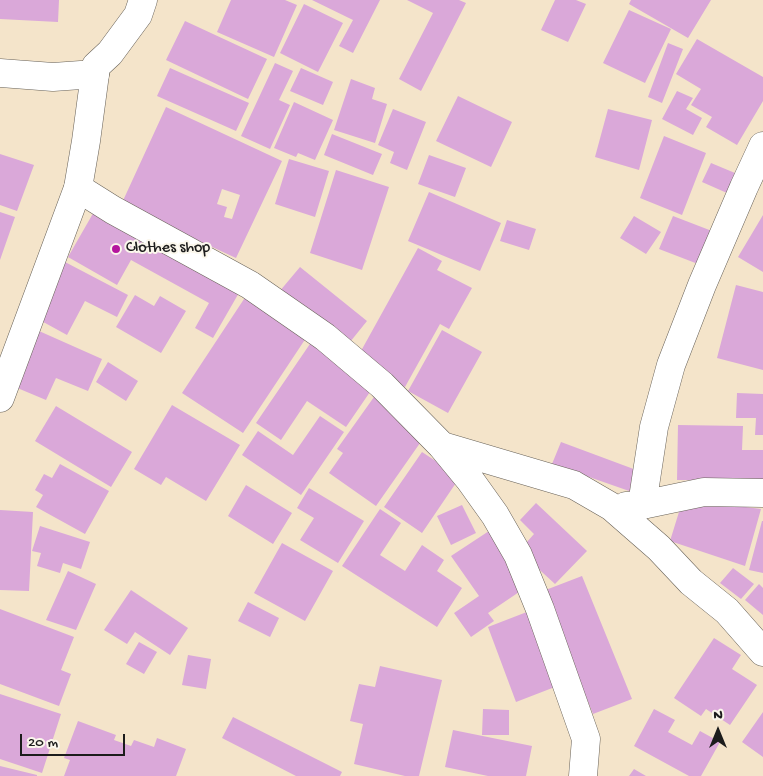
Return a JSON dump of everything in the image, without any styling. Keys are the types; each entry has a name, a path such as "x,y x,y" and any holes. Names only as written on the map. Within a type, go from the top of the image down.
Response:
{"street":[{"path":"0,398 78,188 96,66 110,53 138,15 143,0"},
{"path":"0,73 53,77 95,74"},
{"path":"642,505 654,427 671,365 706,276 763,146"},
{"path":"78,188 113,210 250,285 325,336 382,385 442,446 495,515 518,555 540,609 586,739 583,776"},
{"path":"442,446 574,485 612,508 659,548 691,582 727,611 763,652"},
{"path":"612,508 642,505 704,492 763,493"}],"building":[{"path":"0,0 59,0 58,22 0,19"},
{"path":"231,0 285,0 297,5 274,57 217,32"},
{"path":"312,0 380,0 353,53 339,46 353,20"},
{"path":"407,0 459,0 466,3 421,91 399,79 433,13"},
{"path":"555,0 576,0 586,4 568,42 541,30"},
{"path":"631,0 711,0 688,38 629,4"},
{"path":"304,4 343,23 318,72 280,53"},
{"path":"629,10 671,29 645,83 603,63"},
{"path":"185,21 267,59 248,99 166,60"},
{"path":"697,39 763,77 763,101 737,145 706,127 712,117 691,105 701,89 676,74"},
{"path":"668,43 683,49 662,103 648,97"},
{"path":"275,63 293,71 279,100 290,105 270,149 241,136"},
{"path":"170,68 249,103 236,131 157,96"},
{"path":"301,68 333,82 323,105 290,91"},
{"path":"351,79 375,88 372,99 387,104 375,143 334,130"},
{"path":"677,91 693,98 686,109 702,118 693,135 662,119"},
{"path":"458,96 512,122 491,167 436,141"},
{"path":"294,102 333,120 315,160 298,153 296,157 274,148"},
{"path":"166,107 282,161 236,258 121,205","holes":["222,189 240,195 232,219 224,217 227,207 217,204"]},
{"path":"393,109 426,122 407,170 390,163 394,152 378,145"},
{"path":"608,109 652,120 639,170 595,157"},
{"path":"332,134 382,154 373,175 324,155"},
{"path":"664,136 706,153 682,215 640,198"},
{"path":"0,154 34,165 17,211 0,205"},
{"path":"429,155 466,168 455,197 418,184"},
{"path":"289,159 329,171 315,217 275,204"},
{"path":"711,163 735,173 727,193 702,182"},
{"path":"336,170 389,187 362,270 310,253"},
{"path":"429,192 501,223 480,271 408,241"},
{"path":"95,210 240,291 213,338 195,328 209,303 131,260 117,285 68,257"},
{"path":"0,212 15,217 0,260"},
{"path":"763,215 763,272 738,257"},
{"path":"634,216 661,232 646,254 620,238"},
{"path":"673,216 712,231 698,264 659,249"},
{"path":"507,220 536,229 529,250 500,241"},
{"path":"418,248 442,261 437,270 472,288 449,329 440,324 405,387 356,360"},
{"path":"65,262 128,295 117,317 85,301 67,335 36,318"},
{"path":"300,267 367,321 346,347 279,292"},
{"path":"736,285 763,292 763,370 717,358"},
{"path":"135,295 154,306 160,296 186,311 161,353 116,327"},
{"path":"246,296 308,335 243,433 182,393"},
{"path":"442,330 482,352 448,413 408,391"},
{"path":"39,331 102,359 88,391 56,378 46,400 15,387"},
{"path":"314,338 372,389 346,427 307,401 281,440 256,423"},
{"path":"108,362 138,381 126,401 96,382"},
{"path":"737,393 763,394 763,435 755,435 756,418 736,418"},
{"path":"374,397 427,433 376,506 329,473 343,453 337,449"},
{"path":"172,405 240,445 206,501 166,477 161,485 134,469"},
{"path":"56,406 132,452 111,487 35,441"},
{"path":"320,416 344,432 301,495 242,455 258,431 293,455"},
{"path":"678,425 743,426 742,450 763,450 763,481 677,480"},
{"path":"561,442 639,471 632,492 552,464"},
{"path":"422,452 460,477 422,533 384,507"},
{"path":"60,464 109,491 85,534 36,507 43,495 35,490 44,474 52,478"},
{"path":"246,485 292,513 273,544 228,516"},
{"path":"309,488 364,521 338,563 300,540 314,518 297,508"},
{"path":"683,499 761,509 745,566 670,541"},
{"path":"536,503 587,551 555,584 519,551 534,534 520,520"},
{"path":"462,505 476,533 451,545 437,516"},
{"path":"380,509 401,523 380,555 405,571 422,545 444,560 437,571 462,588 437,627 342,566"},
{"path":"0,510 33,512 29,591 0,590"},
{"path":"763,521 763,573 749,570"},
{"path":"40,526 90,542 81,569 63,563 60,573 37,566 41,553 32,551"},
{"path":"489,531 528,586 488,613 494,621 471,637 454,613 479,596 451,556"},
{"path":"282,543 333,571 305,621 254,593"},
{"path":"733,568 754,584 741,599 720,583"},
{"path":"68,571 96,584 76,630 46,620"},
{"path":"582,576 632,699 593,714 543,591"},
{"path":"759,584 763,588 763,615 745,600"},
{"path":"131,590 188,628 170,655 135,632 127,644 104,630"},
{"path":"248,602 279,618 270,637 238,621"},
{"path":"0,609 74,637 61,670 71,674 59,706 0,684"},
{"path":"532,610 560,685 516,702 488,627"},
{"path":"714,638 741,655 732,669 757,685 730,725 706,709 701,716 674,698"},
{"path":"139,642 157,652 144,674 126,664"},
{"path":"188,655 211,659 206,689 182,685"},
{"path":"380,666 442,680 419,776 405,776 354,764 363,724 350,721 359,684 375,687"},
{"path":"0,694 61,714 42,773 0,759"},
{"path":"483,709 509,710 509,735 482,735"},
{"path":"654,709 675,720 668,732 692,745 700,731 720,742 701,776 689,776 634,746"},
{"path":"763,712 763,757 742,742"},
{"path":"233,717 342,772 340,776 296,776 222,738"},
{"path":"78,721 116,735 114,740 131,746 134,740 154,747 157,738 186,749 176,776 64,776 70,760 64,758"},
{"path":"453,730 532,746 526,776 488,776 445,767"},
{"path":"0,766 37,775 37,776 0,776"},
{"path":"634,769 646,776 629,776"}],"place":[{"name":"Clothes shop","path":"116,249"}]}
